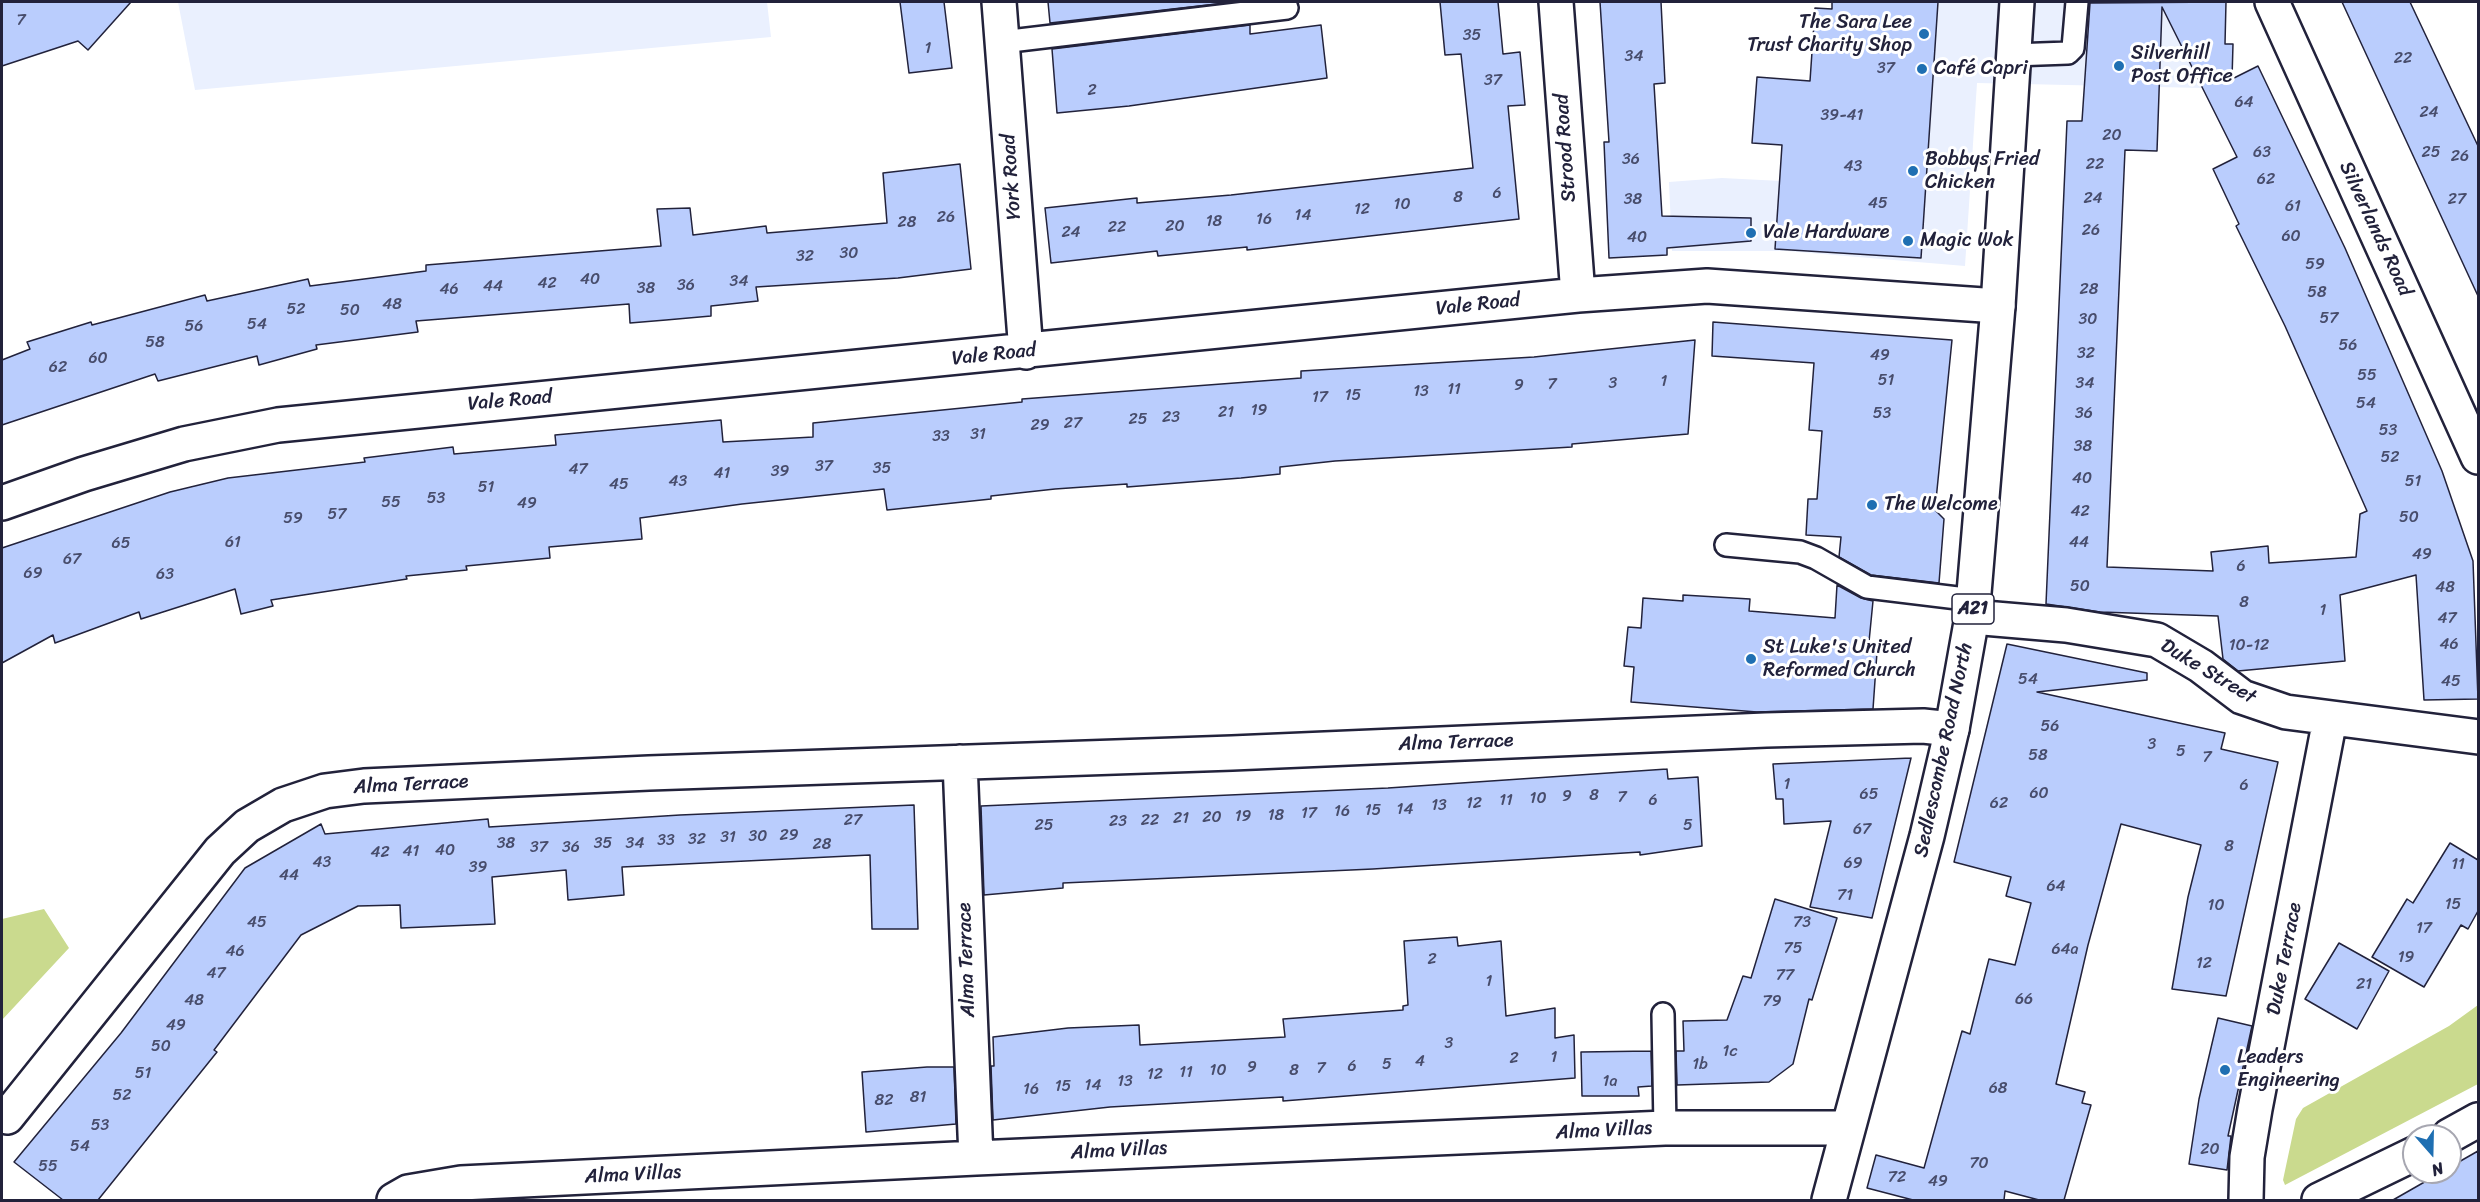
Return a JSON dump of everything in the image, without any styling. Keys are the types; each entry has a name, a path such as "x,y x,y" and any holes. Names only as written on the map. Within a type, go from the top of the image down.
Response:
{"main road":[{"name":"York Road","path":"999,2 1026,351"},
{"name":"Strood Road","path":"1556,2 1578,295"},
{"name":"Sedlescombe Road North","path":"1829,1200 1927,836 1952,729 1973,608 1998,306 2017,2"},
{"name":"Silverlands Road","path":"2272,2 2478,457"},
{"name":"Vale Road","path":"2,503 84,474 184,444 278,424 1578,295 1707,286 1998,306"},
{"name":"Duke Street","path":"1973,608 2157,640 2201,666 2242,697 2286,712 2330,719 2404,725 2478,737"},
{"name":"Duke Terrace","path":"2246,1200 2247,1157 2255,1109 2330,719"},
{"name":"Alma Terrace","path":"7,1117 220,851 247,826 283,805 324,791 364,786 1766,730 1923,726 1952,729"},
{"name":"Alma Terrace","path":"960,762 976,1158"},
{"path":"2462,1129 2478,1120"},
{"name":"Alma Villas","path":"394,1200 408,1192 461,1183 1665,1128 1847,1128"},
{"path":"2319,1200 2402,1160"}],"lane":[{"path":"2013,55 2068,53 2073,48 2077,2"},
{"path":"1002,42 1208,9 1287,8"},
{"path":"1726,545 1800,552 1816,558 1867,587 1973,608"},
{"path":"1663,1014 1665,1128"}],"shaded area":[{"path":"178,2 767,2 771,37 195,90"},
{"path":"1875,2 2208,2 2203,88 1977,83 1965,266 1787,251 1672,251 1669,182 1722,178 1861,185"}],"green space":[{"path":"44,909 69,948 2,1020 2,919"},
{"path":"2478,1005 2478,1084 2285,1185 2283,1180 2296,1119 2303,1108 2449,1026"}],"building":[{"path":"2,2 131,2 88,50 78,41 2,66"},
{"path":"900,2 944,2 952,68 909,73"},
{"path":"1048,2 1234,2 1050,23"},
{"path":"1440,2 1498,2 1503,54 1520,52 1525,105 1508,106 1519,219 1247,250 1247,247 1158,256 1157,251 1051,263 1045,208 1137,198 1137,203 1231,195 1473,168 1461,54 1445,55"},
{"path":"1600,2 1661,2 1665,83 1654,84 1662,216 1751,218 1751,241 1667,248 1667,255 1609,258 1604,142 1609,142"},
{"path":"1832,2 1938,2 1921,258 1775,249 1782,145 1752,143 1757,77 1810,81 1815,8 1832,9"},
{"path":"2226,2 2225,44 2233,44 2232,79 2258,66 2345,248 2442,471 2473,561 2478,699 2424,700 2416,575 2340,595 2345,661 2238,671 2223,659 2218,616 2100,612 2046,604 2067,121 2082,121 2090,3","holes":["2162,7 2237,157 2213,169 2239,224 2236,226 2285,326 2367,511 2360,514 2356,557 2269,563 2268,546 2211,552 2213,571 2107,567 2125,150 2157,151"]},
{"path":"2342,2 2410,2 2478,146 2478,296"},
{"path":"1250,25 1250,34 1321,25 1327,78 1129,106 1057,113 1052,49"},
{"path":"960,164 971,269 898,278 756,287 758,301 711,306 711,316 630,323 629,304 416,321 418,332 316,345 317,349 259,365 257,356 158,381 155,374 2,425 2,360 30,349 27,342 91,322 92,325 205,295 207,301 308,279 310,286 426,271 426,265 661,246 657,209 690,208 693,235 766,226 767,233 887,223 883,173"},
{"path":"1713,322 1952,340 1935,510 1944,519 1939,583 1871,575 1839,557 1841,537 1806,535 1808,499 1817,499 1822,431 1809,430 1814,363 1712,356"},
{"path":"1695,340 1688,434 1572,444 1572,447 1335,461 1280,467 1280,474 1127,487 1127,484 1055,489 991,496 991,499 887,510 884,489 742,504 640,518 642,539 549,547 550,558 466,566 467,570 406,576 407,579 271,600 273,606 241,614 235,589 141,619 139,612 55,643 53,635 2,663 2,548 170,492 228,478 365,462 364,458 453,447 454,454 556,445 555,435 721,420 723,442 813,437 813,423 1022,402 1022,399 1301,378 1301,371 1534,357"},
{"name":"St Luke's United Reformed Church","path":"1837,585 1861,598 1873,601 1868,652 1877,652 1873,709 1757,712 1631,702 1634,667 1624,666 1628,627 1641,628 1643,598 1683,601 1683,595 1750,599 1749,611 1835,618"},
{"path":"2007,644 2147,673 2147,680 2037,692 2225,733 2221,749 2278,762 2226,996 2172,989 2188,897 2201,845 2121,824 2088,945 2056,1084 2085,1092 2082,1103 2091,1105 2064,1200 2039,1200 2005,1191 2004,1200 1913,1200 1867,1188 1876,1155 1924,1168 1962,1031 1970,1034 1989,959 2015,965 2031,903 2006,896 2011,877 1954,862"},
{"path":"1911,758 1872,918 1810,907 1831,821 1784,824 1783,799 1776,799 1773,764"},
{"path":"1667,769 1668,779 1698,777 1702,846 1640,855 1640,852 1373,869 1063,883 1063,888 984,895 981,806 1388,788"},
{"path":"914,805 918,929 872,929 870,855 622,867 624,895 568,900 566,870 492,877 495,924 401,928 400,905 358,906 301,935 214,1050 217,1052 98,1200 63,1200 14,1162 121,1033 245,868 321,824 325,834 488,819 489,827 680,815"},
{"path":"2450,843 2478,860 2478,911 2468,929 2461,925 2424,987 2372,957 2407,899 2413,903"},
{"path":"1775,899 1837,918 1812,1000 1809,999 1793,1064 1769,1082 1677,1085 1676,1051 1684,1051 1683,1021 1727,1020 1743,976 1751,978"},
{"path":"1457,937 1458,946 1501,941 1506,1016 1555,1008 1555,1038 1574,1035 1575,1078 1283,1101 1283,1097 1110,1107 993,1120 991,1066 994,1066 993,1037 1068,1028 1139,1025 1140,1045 1285,1037 1283,1019 1403,1010 1403,1006 1408,1005 1404,941"},
{"path":"2339,943 2389,971 2357,1029 2305,999"},
{"name":"Leaders Engineering","path":"2218,1018 2252,1026 2228,1136 2231,1136 2227,1170 2189,1164 2199,1099"},
{"path":"1651,1051 1652,1086 1638,1087 1639,1096 1582,1096 1581,1052"},
{"path":"954,1067 956,1124 866,1132 862,1072"},
{"path":"2478,1151 2478,1200 2393,1200 2421,1184 2462,1184 2462,1160"}],"place":[{"name":"The Sara Lee Trust Charity Shop","path":"1924,34"},
{"name":"Silverhill Post Office","path":"2119,66"},
{"name":"Café Capri","path":"1922,69"},
{"name":"Bobbys Fried Chicken","path":"1913,171"},
{"name":"Vale Hardware","path":"1751,233"},
{"name":"Magic Wok","path":"1908,241"},
{"name":"The Welcome","path":"1872,505"},
{"name":"St Luke's United Reformed Church","path":"1751,659"},
{"name":"Leaders Engineering","path":"2225,1070"}]}
